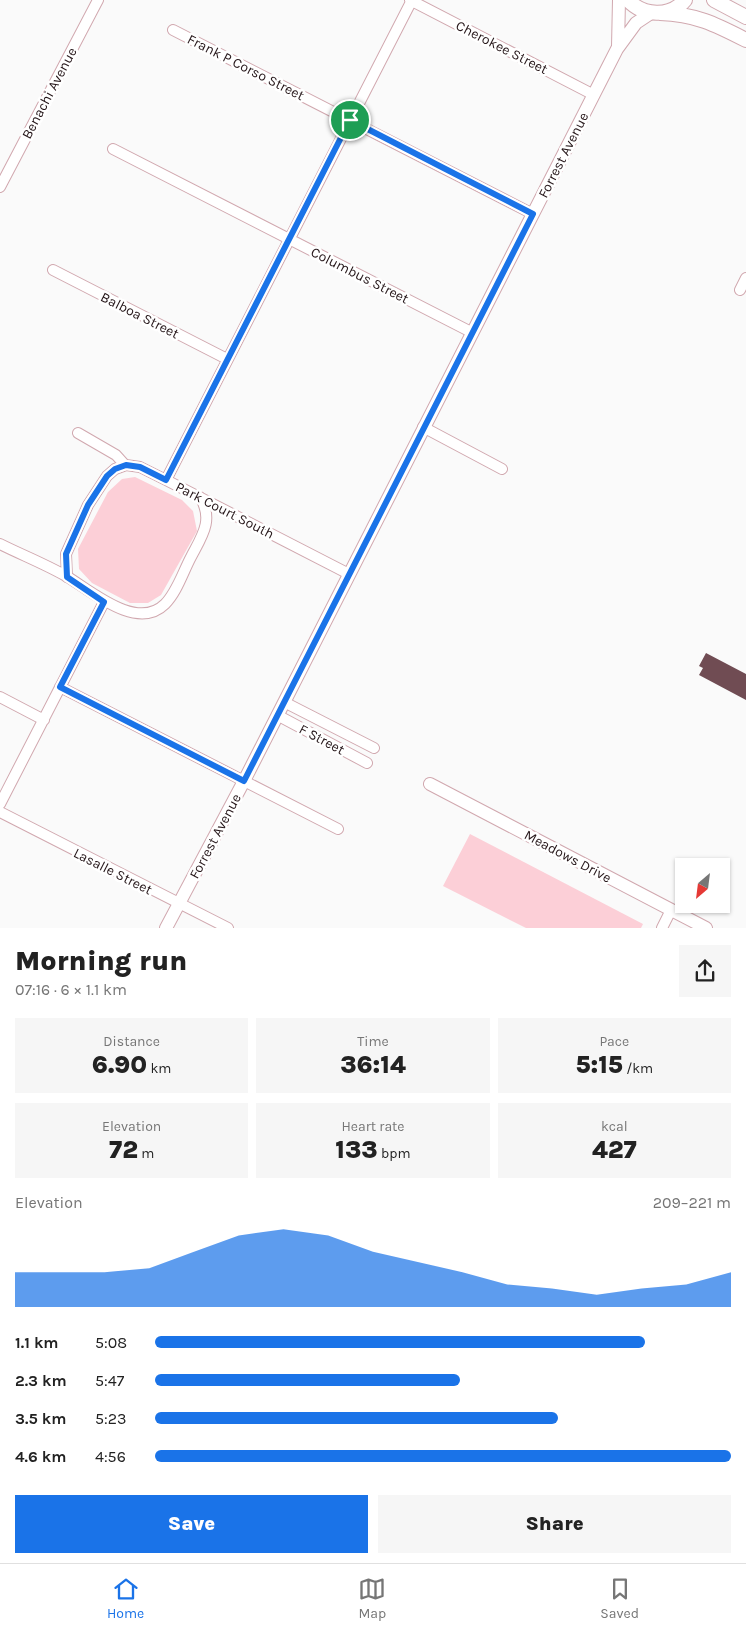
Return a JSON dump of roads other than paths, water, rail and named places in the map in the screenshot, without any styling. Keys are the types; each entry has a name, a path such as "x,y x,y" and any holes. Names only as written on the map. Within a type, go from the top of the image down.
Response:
{"main road":[{"path":"628,0 637,8 656,13 685,14 698,17 746,40"},
{"path":"656,13 676,8 685,0"},
{"path":"714,0 746,17"}],"street":[{"name":"Benachi Avenue","path":"0,187 98,0"},
{"name":"Cherokee Street","path":"411,0 594,95"},
{"path":"166,480 411,0"},
{"name":"Forrest Avenue","path":"618,49 619,0"},
{"name":"Forrest Avenue","path":"166,928 244,781 423,427 618,49 636,23 656,13"},
{"name":"Frank P Corso Street","path":"173,30 533,214"},
{"name":"Columbus Street","path":"113,149 473,333"},
{"name":"Balboa Street","path":"52,270 227,359"},
{"path":"740,290 746,278"},
{"path":"423,427 502,469"},
{"name":"Park Court South","path":"78,433 116,455 125,466 140,467 349,574"},
{"path":"67,577 66,554 88,505 107,476 115,469 125,466"},
{"path":"0,544 67,577 104,602 138,614 153,610 164,604 207,527 207,512 200,497"},
{"path":"0,804 104,602"},
{"path":"60,687 338,829"},
{"path":"0,697 44,720"},
{"name":"F Street","path":"284,702 374,748"},
{"name":"F Street","path":"277,715 367,763"},
{"name":"Meadows Drive","path":"430,784 706,928"},
{"name":"Lasalle Street","path":"0,812 179,905 228,928"},
{"path":"662,928 671,910"}]}
